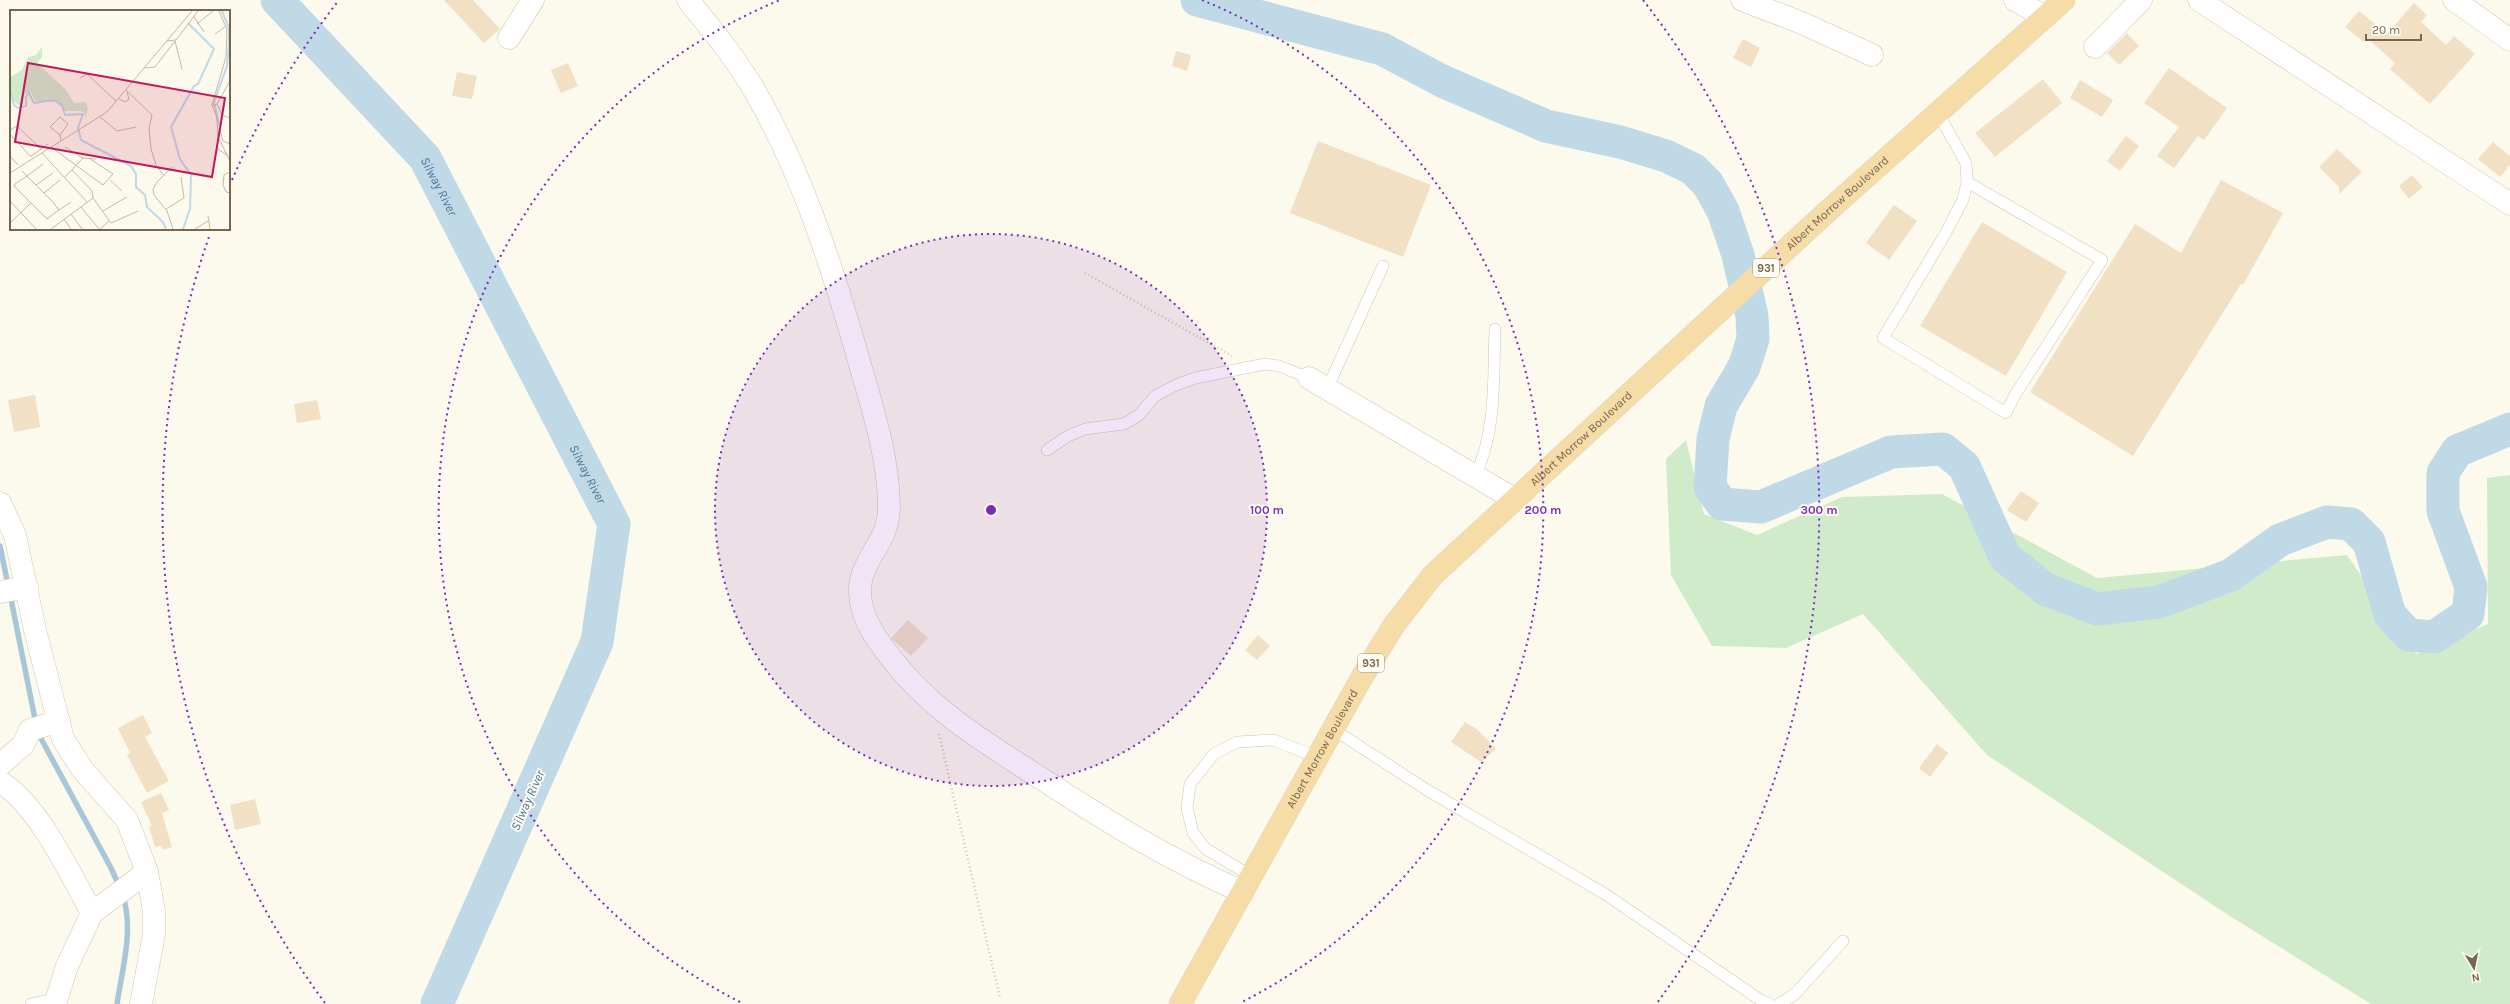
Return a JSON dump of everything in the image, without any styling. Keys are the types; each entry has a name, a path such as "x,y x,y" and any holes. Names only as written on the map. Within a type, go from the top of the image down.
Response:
{"highway":[{"name":"Albert Morrow Boulevard","path":"1180,1004 1317,757 1394,625 1432,575 1640,382 1891,153 2064,0"}],"street":[{"path":"509,38 533,0"},
{"path":"688,0 714,31 749,83 774,128 811,214 842,303 874,413 889,507 887,527 862,573 859,590 864,615 877,640 901,671 933,704 982,740 1132,837 1180,864 1247,884"},
{"path":"1742,0 1802,23 1872,56"},
{"path":"2015,0 2045,17"},
{"path":"2095,47 2141,0"},
{"path":"2199,0 2510,204"},
{"path":"2454,0 2510,40"},
{"path":"1309,378 1514,499"},
{"path":"0,503 15,535 24,587 43,725 63,739 79,765 127,820 131,884 154,911 154,934 141,1004"},
{"path":"0,592 24,587"},
{"path":"0,765 43,725"},
{"path":"0,782 12,789 29,810 92,912"},
{"path":"56,1001 67,966 92,912 131,884"}],"lane":[{"path":"1938,113 1966,163 1967,182 1963,200 1944,236 1883,338 2006,414 2015,395 2102,260 1967,182"},
{"path":"1327,389 1383,266"},
{"path":"1474,476 1483,459 1489,436 1495,329"},
{"path":"1047,450 1068,436 1085,429 1124,424 1140,415 1155,396 1176,385 1250,366 1279,366 1309,378"},
{"path":"1333,729 1427,790 1605,894 1762,1001 1770,1004"},
{"path":"1247,884 1206,849 1193,834 1186,808 1190,784 1214,754 1237,742 1273,740 1317,757"},
{"path":"1779,1004 1795,994 1843,940"},
{"path":"31,1004 56,1001"}],"path":[{"path":"1085,273 1250,366"},
{"path":"933,704 1000,998"}],"green space":[{"path":"1686,440 1704,514 1757,535 1842,497 1942,494 2097,578 2347,555 2416,654 2488,624 2487,478 2510,475 2510,1004 2371,1004 2222,911 1987,755 1863,614 1786,648 1712,646 1671,575 1666,459"}],"building":[{"path":"444,0 473,0 500,29 484,43"},
{"path":"2414,3 2427,15 2421,22 2446,45 2454,36 2475,54 2430,104 2390,69 2395,63 2367,38 2364,42 2345,27 2359,11 2387,34"},
{"path":"2127,33 2139,46 2119,65 2107,53"},
{"path":"1743,39 1760,48 1751,67 1733,58"},
{"path":"1176,51 1191,55 1187,71 1172,66"},
{"path":"568,63 578,86 561,93 551,70"},
{"path":"2169,68 2227,108 2204,140 2198,136 2174,168 2157,156 2179,127 2144,103"},
{"path":"457,72 477,76 472,99 452,96"},
{"path":"2043,79 2062,103 1995,157 1975,133"},
{"path":"2080,80 2113,100 2102,117 2070,98"},
{"path":"2126,136 2139,146 2120,171 2107,161"},
{"path":"1318,141 1431,185 1403,257 1290,213"},
{"path":"2493,142 2510,156 2510,165 2500,177 2478,159"},
{"path":"2337,149 2362,172 2339,194 2339,187 2319,167"},
{"path":"2412,175 2423,187 2409,199 2399,186"},
{"path":"2221,180 2283,213 2243,285 2241,284 2133,456 2030,392 2135,224 2181,253"},
{"path":"1894,205 1917,221 1889,260 1866,243"},
{"path":"1982,222 2067,272 2006,376 1920,326"},
{"path":"35,395 40,427 14,432 8,400"},
{"path":"317,400 321,419 297,423 294,404"},
{"path":"2021,491 2039,503 2026,522 2007,510"},
{"path":"908,620 928,638 911,656 891,638"},
{"path":"1258,635 1270,646 1257,660 1245,650"},
{"path":"143,715 152,733 145,737 169,781 147,793 127,755 130,753 118,728"},
{"path":"1465,722 1478,730 1496,749 1481,762 1451,742"},
{"path":"1937,744 1948,753 1930,777 1919,768"},
{"path":"161,793 169,810 162,813 172,847 163,850 161,846 155,847 149,827 152,826 141,802"},
{"path":"255,799 261,824 235,830 230,805"}],"waterway":[{"name":"Silway River","path":"277,0 425,158 614,524 597,642 437,1004"},
{"path":"1197,0 1382,49 1442,81 1546,126 1620,142 1666,156 1693,169 1708,184 1723,211 1738,255 1752,316 1753,339 1744,367 1721,406 1713,439 1710,487 1722,504 1761,507 1891,452 1943,449 1964,466 2005,557 2045,589 2097,609 2159,602 2231,575 2280,540 2327,522 2351,524 2369,542 2390,615 2409,635 2434,637 2468,614 2471,587 2443,511 2443,473 2457,451 2510,429"},
{"path":"0,546 8,585"},
{"path":"10,594 36,724"},
{"path":"38,733 111,868 120,888"},
{"path":"117,1004 127,936 126,909 123,896"}]}
